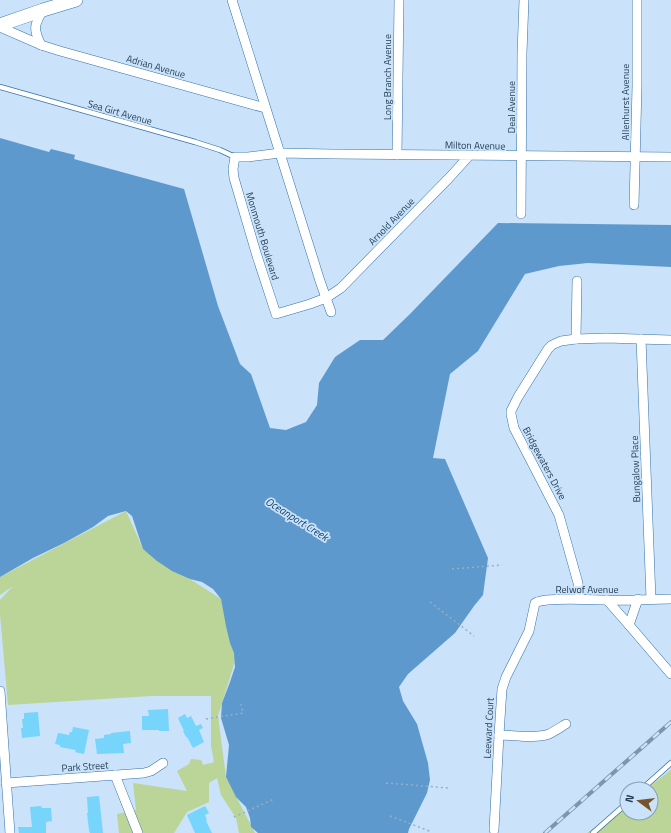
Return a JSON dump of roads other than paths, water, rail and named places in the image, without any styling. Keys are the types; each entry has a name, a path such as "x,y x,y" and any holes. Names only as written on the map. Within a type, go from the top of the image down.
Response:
{"main road":[{"path":"0,26 43,10 76,0"}],"street":[{"path":"232,0 265,108 331,312"},
{"name":"Long Branch Avenue","path":"397,155 399,0"},
{"name":"Deal Avenue","path":"521,214 522,53 524,0"},
{"name":"Allenhurst Avenue","path":"634,204 636,156 637,0"},
{"path":"41,45 36,35 36,27 37,20 43,10"},
{"name":"Adrian Avenue","path":"0,26 41,45 265,108"},
{"path":"235,157 280,153"},
{"name":"Milton Avenue","path":"280,153 671,157"},
{"name":"Arnold Avenue","path":"326,298 341,288 469,156"},
{"name":"Monmouth Boulevard","path":"235,157 233,169 234,178 276,314 326,298"},
{"path":"576,339 577,281"},
{"name":"Bridgewaters Drive","path":"580,599 578,583 559,515 514,428 511,411 518,397 552,345 561,341 576,339 606,338 670,340"},
{"name":"Bungalow Place","path":"641,339 651,599"},
{"path":"629,625 638,599"},
{"name":"Relwof Avenue","path":"527,634 535,603 545,600 671,599"},
{"path":"607,600 671,674"},
{"name":"Leeward Court","path":"494,830 498,734 502,689 506,676 527,634"},
{"path":"0,691 10,833"},
{"path":"498,734 531,736 544,735 550,734 566,724"},
{"name":"Park Street","path":"6,783 144,773 158,768 163,763"},
{"path":"115,775 138,833"}],"lane":[{"name":"Sea Girt Avenue","path":"0,87 201,144 235,157"},
{"path":"651,781 671,763"},
{"path":"593,833 619,810"}],"water":[{"name":"Oceanport Creek","path":"0,138 49,152 51,149 75,155 74,159 184,189 218,306 240,364 251,374 270,428 286,430 306,422 317,405 319,383 335,357 360,340 383,340 498,223 671,225 671,267 588,263 559,266 525,274 478,351 450,374 433,458 445,459 488,558 483,595 455,633 408,674 399,687 403,701 417,724 428,763 430,780 427,793 408,833 258,833 251,827 250,818 246,807 236,797 226,777 229,745 221,718 222,703 235,667 234,653 230,643 221,599 213,589 202,582 190,579 172,571 143,549 132,516 126,511 108,516 93,527 0,577"}],"railway":[{"path":"545,833 671,722"}]}
